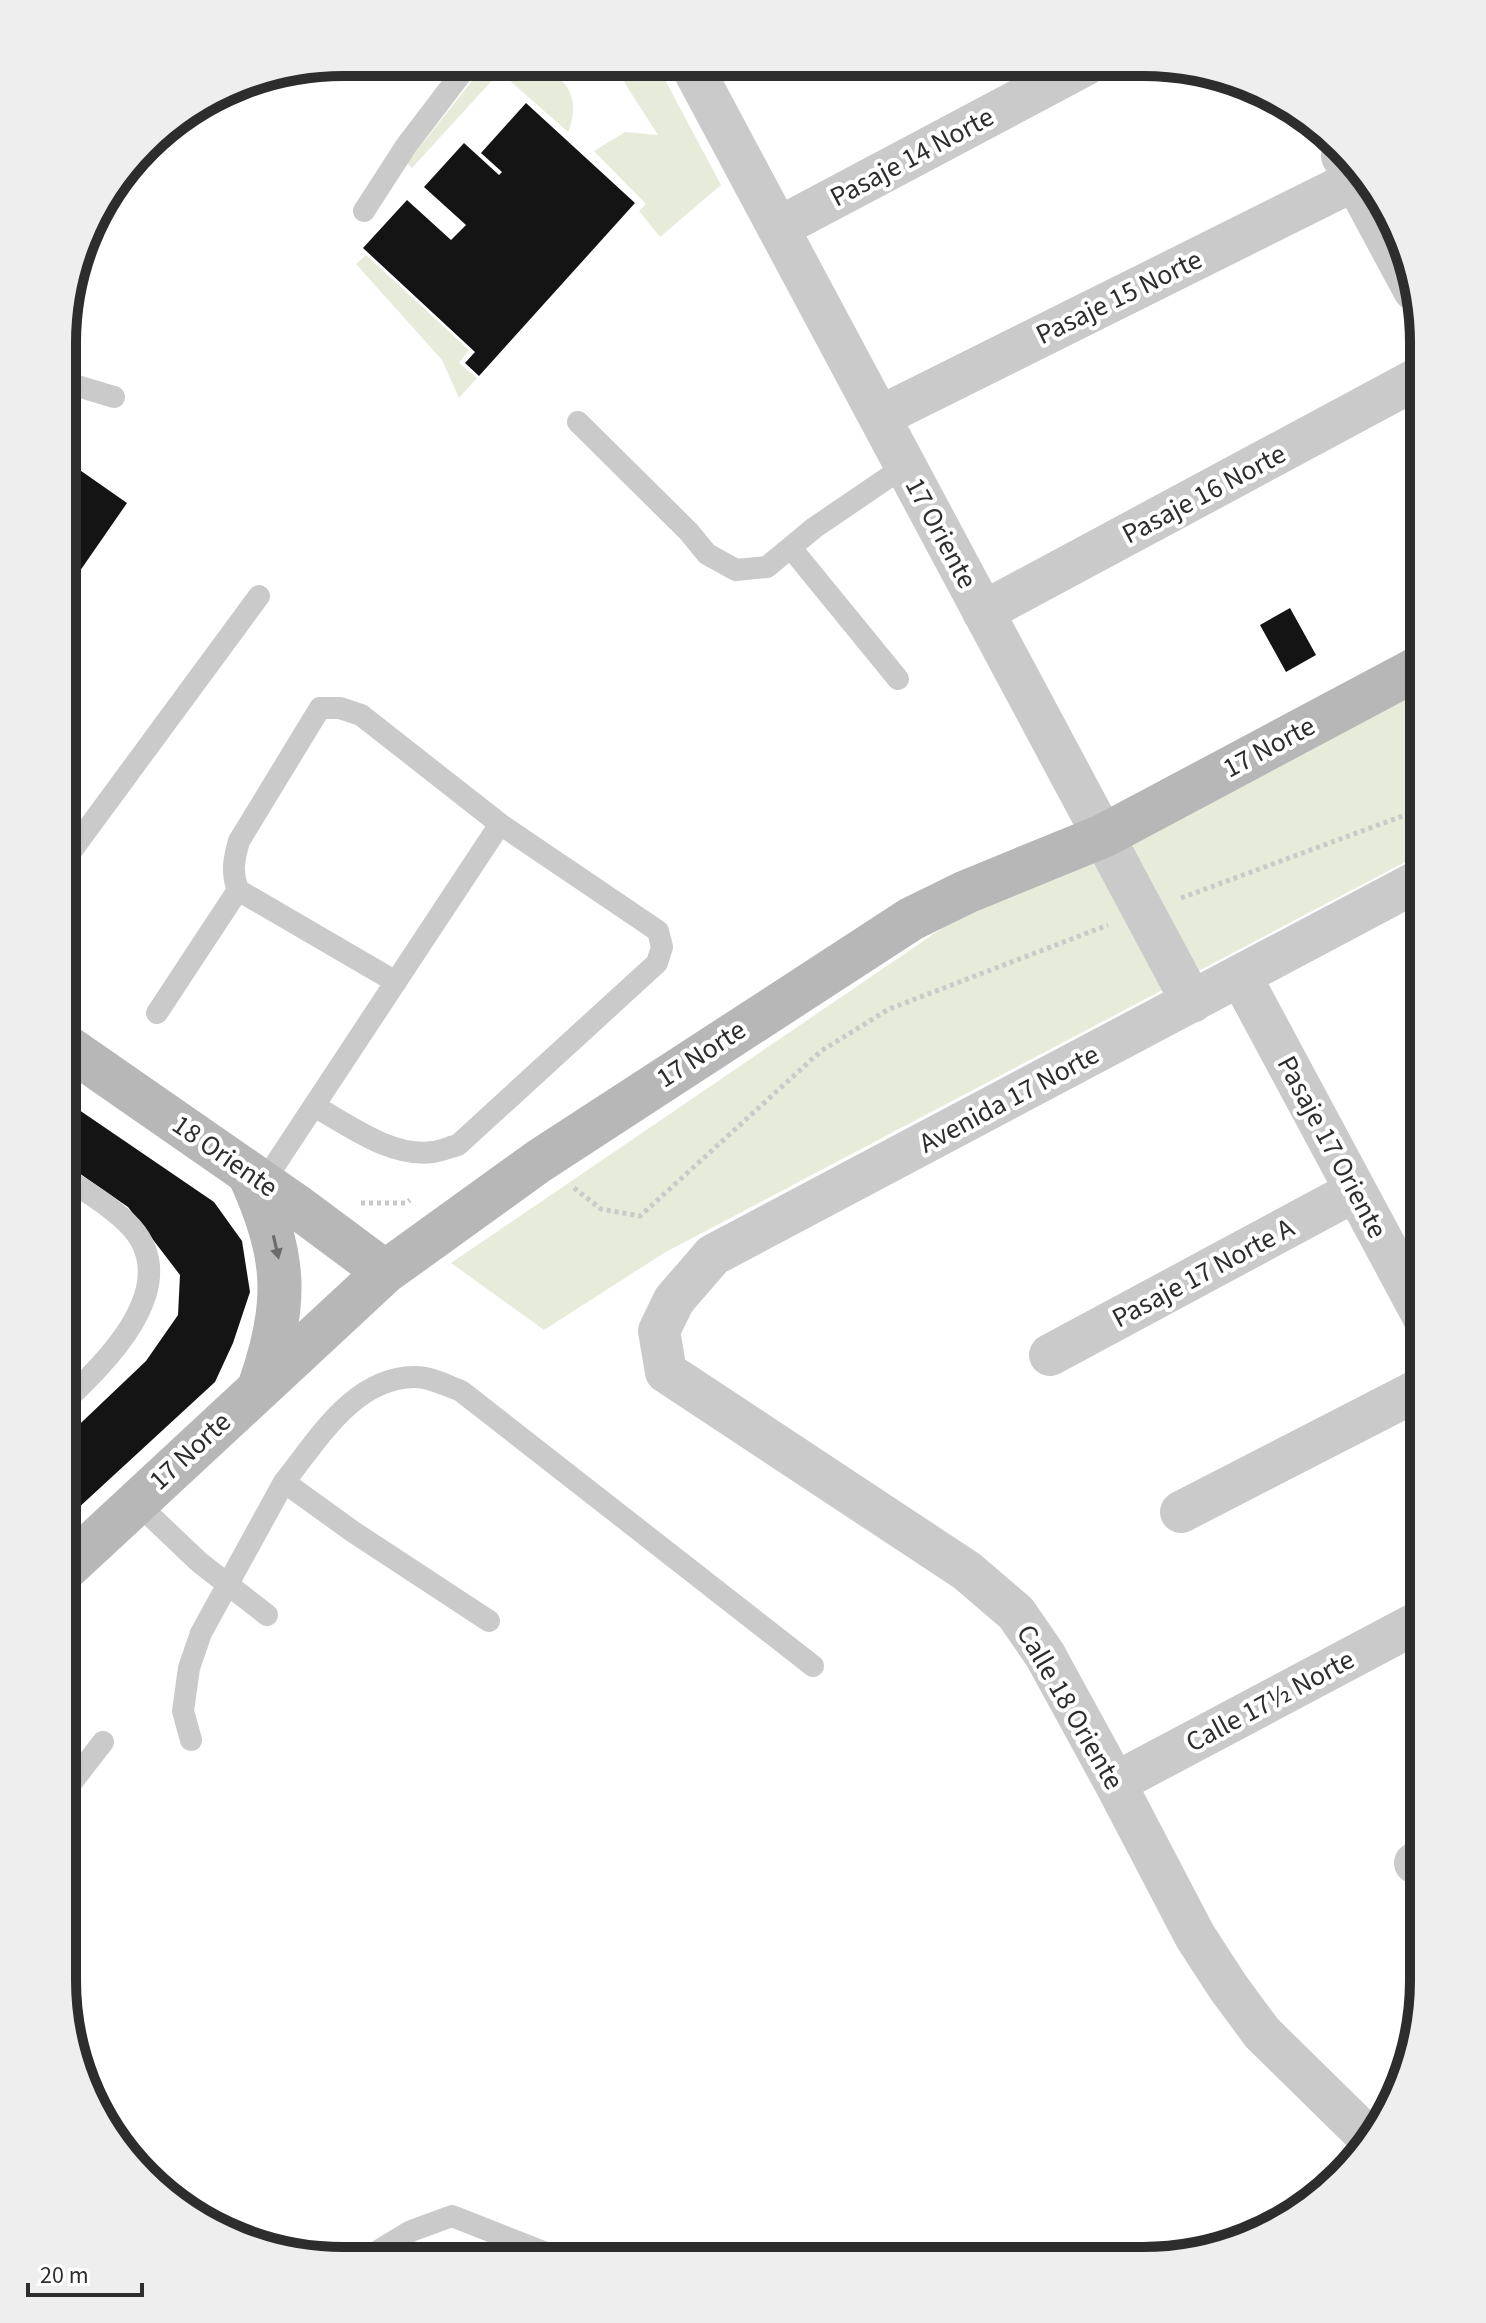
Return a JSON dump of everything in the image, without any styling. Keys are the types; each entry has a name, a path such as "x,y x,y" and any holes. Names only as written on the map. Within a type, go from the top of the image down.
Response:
{"street":[{"name":"Pasaje 14 Norte","path":"778,228 1064,76"},
{"name":"17 Oriente","path":"697,77 1192,1002"},
{"name":"Pasaje 15 Norte","path":"879,417 1348,172"},
{"path":"1359,186 1395,254"},
{"name":"Pasaje 16 Norte","path":"983,612 1410,383"},
{"name":"17 Norte","path":"76,1559 385,1272 539,1161 911,919 966,892 1103,836 1410,673"},
{"name":"Avenida 17 Norte","path":"666,1372 659,1331 674,1300 713,1255 1410,887"},
{"name":"Pasaje 17 Oriente","path":"1241,977 1409,1291"},
{"name":"18 Oriente","path":"76,1053 385,1272"},
{"path":"256,1179 276,1244 281,1284 276,1334 260,1385"},
{"name":"Pasaje 17 Norte A","path":"1050,1355 1355,1191"},
{"name":"Calle 18 Oriente","path":"666,1372 954,1563 995,1594 1029,1630 1115,1783 1195,1936 1228,1987 1262,2033 1362,2132"},
{"path":"1181,1512 1409,1395"},
{"name":"Calle 17½ Norte","path":"1115,1783 1409,1627"}],"lane":[{"path":"364,211 406,146 459,77"},
{"path":"76,386 114,397"},
{"path":"578,422 689,532 707,554 736,570 767,567 814,528 905,466"},
{"path":"791,548 898,679"},
{"path":"76,845 259,596"},
{"path":"314,1106 383,1144 403,1150 431,1153 458,1145 657,963 662,947 658,931 500,824 361,715 340,708 320,708 239,841 233,861 233,878 238,890 396,982"},
{"path":"256,1179 314,1106 500,824"},
{"path":"157,1013 238,890"},
{"path":"76,1185 133,1229 145,1250 148,1274 142,1304 126,1336 106,1361 76,1384"},
{"path":"191,1740 183,1711 189,1668 201,1633 284,1482 342,1411 366,1390 386,1381 416,1376 461,1391 813,1666"},
{"path":"284,1482 489,1621"},
{"path":"136,1502 199,1562 267,1615"},
{"path":"76,1777 103,1742"},
{"path":"385,2247 411,2231 452,2216 531,2247"}],"path":[{"path":"539,1161 601,1209 640,1216 821,1051 889,1009 1410,813"},
{"path":"360,1203 406,1203 419,1195"}],"green space":[{"path":"475,77 495,77 412,168 407,163"},
{"path":"558,77 570,92 572,101 572,121 568,132 507,78"},
{"path":"621,77 663,77 721,185 660,237 639,211 646,204 594,151 625,132 658,135"},
{"path":"366,255 469,350 459,363 477,378 459,398 442,360 356,264"},
{"path":"1410,684 1410,860 664,1253 544,1330 451,1263 944,927"}],"building":[{"path":"526,103 635,203 479,376 465,363 475,352 363,248 407,200 451,240 466,225 424,187 464,143 499,175 502,172 481,153"},
{"path":"76,467 127,503 76,577"},
{"path":"1290,608 1316,655 1286,672 1260,625"},
{"path":"76,1108 214,1202 242,1241 250,1292 233,1343 215,1382 76,1510 76,1428 146,1361 178,1315 180,1275 128,1207 76,1171"}]}
